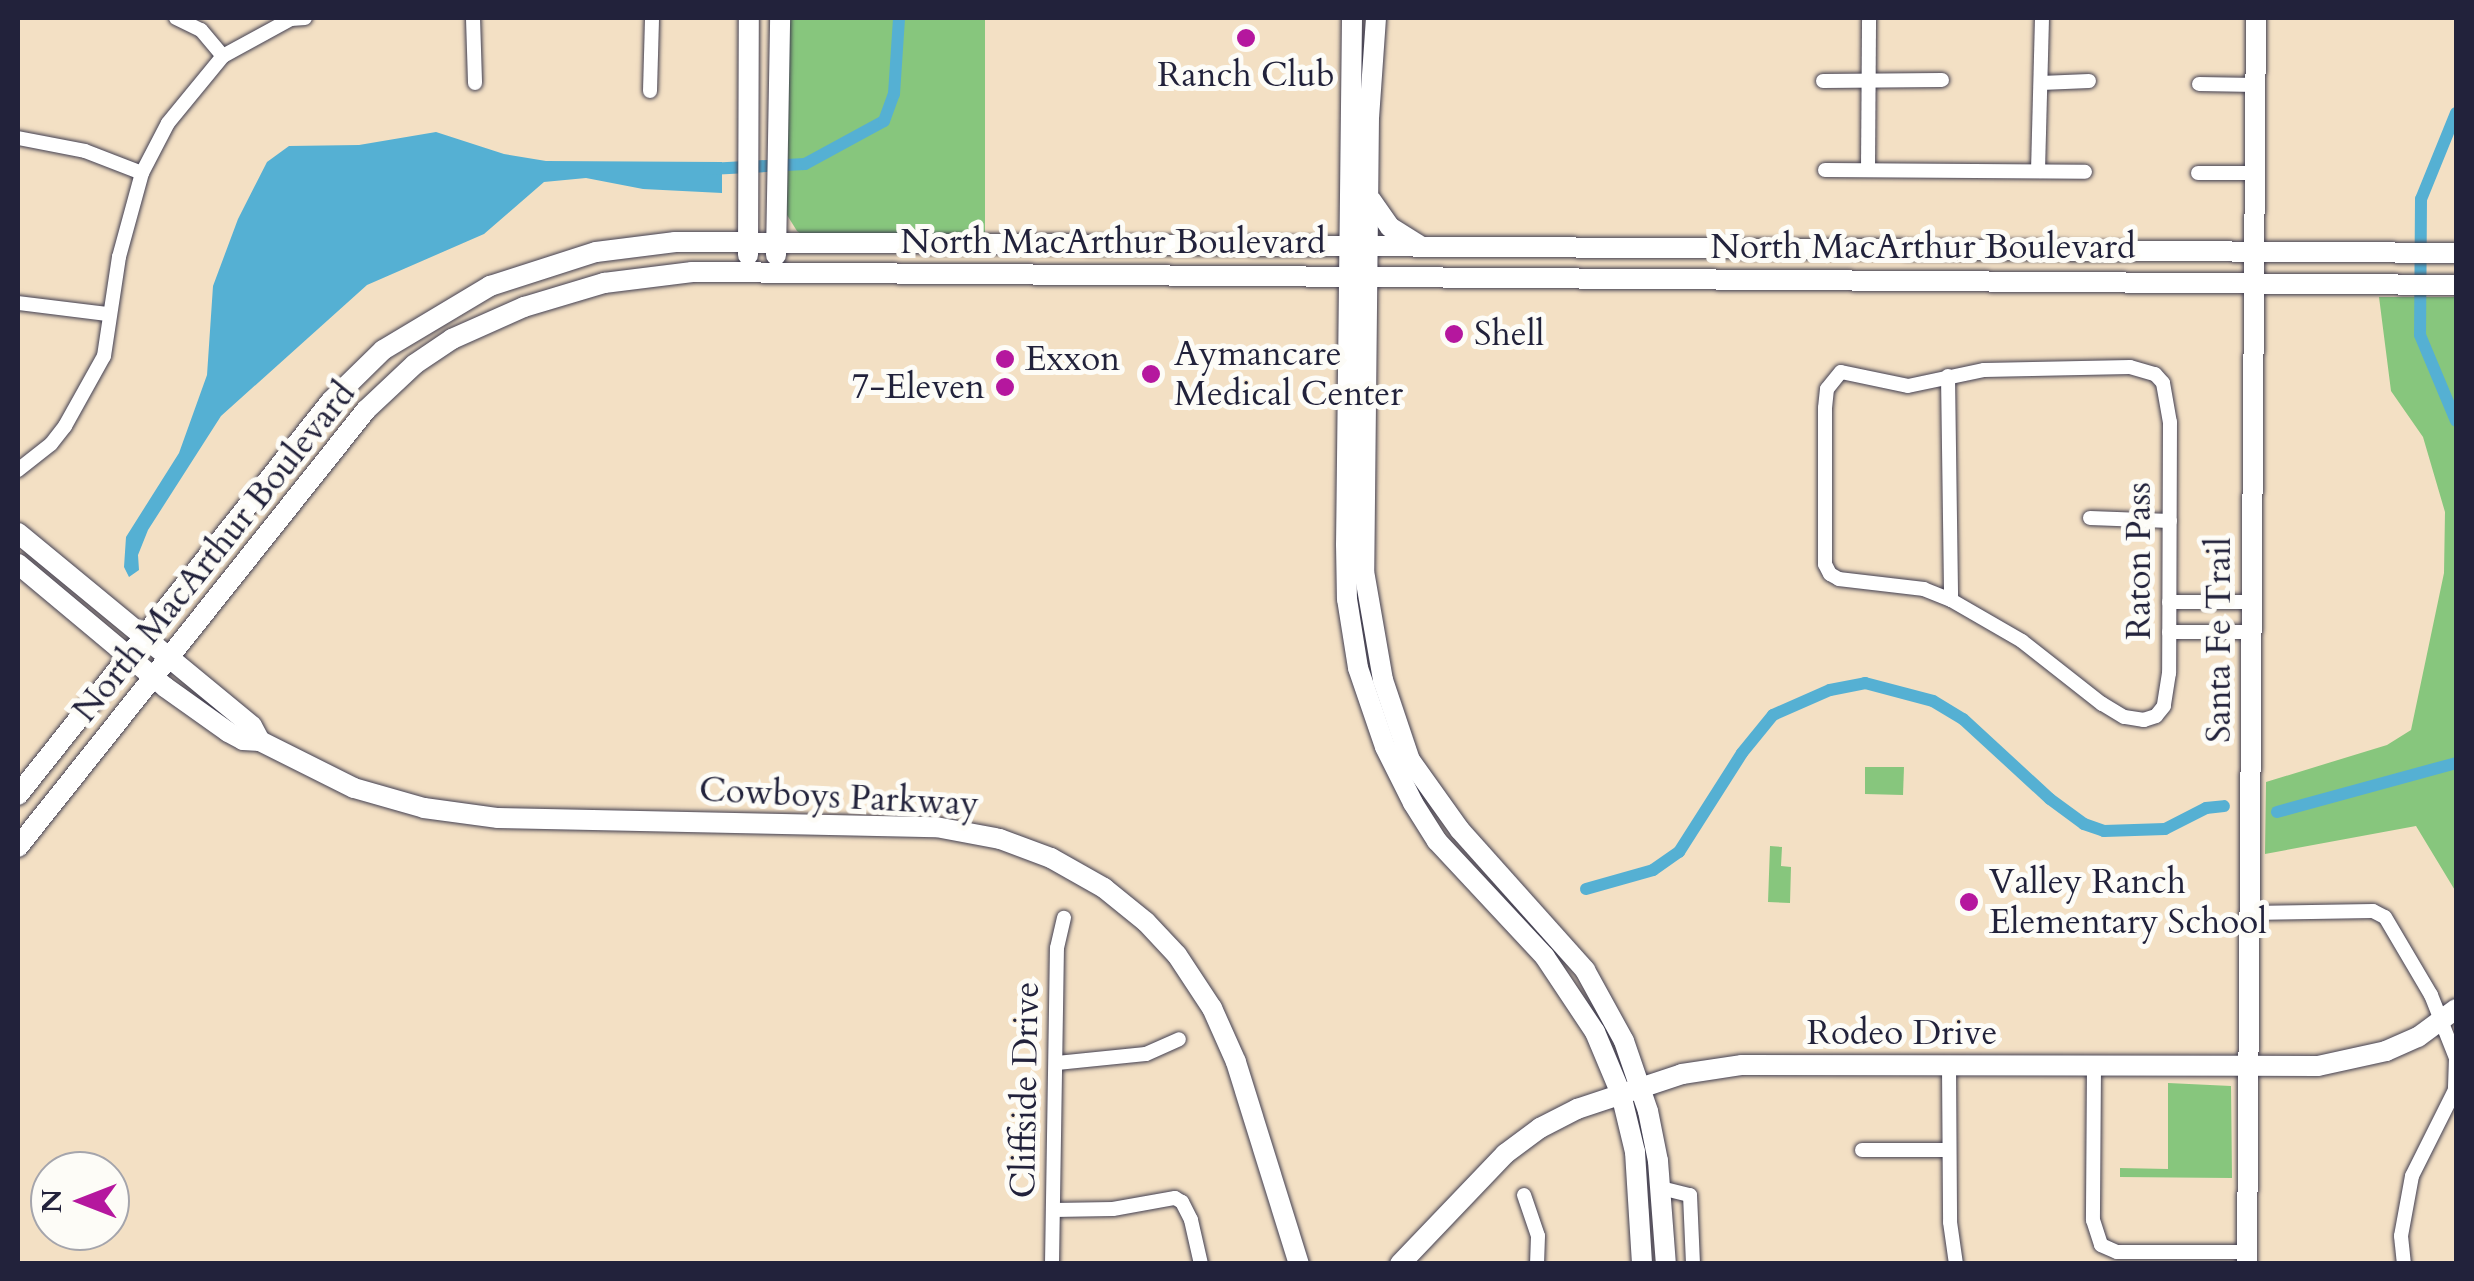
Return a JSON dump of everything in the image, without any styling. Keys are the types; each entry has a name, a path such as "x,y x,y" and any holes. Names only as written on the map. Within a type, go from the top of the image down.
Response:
{"main road":[{"path":"748,272 745,152 749,18"},
{"path":"773,273 778,245 780,18"},
{"name":"Santa Fe Trail","path":"2247,1258 2256,18"},
{"path":"1355,536 1370,276 1375,25 1351,23 1347,276 1355,536 1396,751 1437,841 1545,957 1630,1091 1639,1176 1642,1264"},
{"path":"1371,200 1390,227 1423,246"},
{"name":"North MacArthur Boulevard","path":"18,794 332,401 383,350 417,326 490,286 558,261 639,245 748,244 2453,253"},
{"path":"1075,246 1076,275"},
{"name":"North MacArthur Boulevard","path":"18,847 366,410 415,364 452,340 524,307 604,283 649,275 748,272 2452,285"},
{"name":"Cowboys Parkway","path":"18,533 142,640 252,726 260,741"},
{"name":"Cowboys Parkway","path":"18,564 128,658 228,732 243,740 260,741 354,788 424,808 498,818 936,827 1000,838 1051,858 1104,888 1146,922 1177,955 1212,1008 1236,1062 1299,1264"},
{"path":"1396,751 1460,830 1564,944 1608,1010 1661,1188 1666,1264"},
{"name":"Rodeo Drive","path":"1400,1264 1515,1145 1577,1109 1720,1065 2318,1066 2358,1058 2418,1036 2449,1015"}],"street":[{"path":"176,18 202,30 223,56"},
{"path":"18,470 51,444 104,356 108,314 142,173 168,123 223,56 291,19 305,18"},
{"path":"474,18 476,83"},
{"path":"650,91 652,18"},
{"path":"1868,169 1869,18"},
{"path":"2038,171 2042,18"},
{"path":"1823,81 1942,80"},
{"path":"2041,83 2089,81"},
{"path":"2199,84 2256,85"},
{"path":"18,138 86,151 142,173"},
{"path":"1825,170 2086,172"},
{"path":"2198,173 2255,173"},
{"path":"18,303 108,314"},
{"name":"Raton Pass","path":"1948,376 1984,370 2108,367 2155,374 2162,383 2168,408 2170,521 2164,706 2156,716 2144,720 2124,716 2022,641 1951,600"},
{"path":"1841,372 1908,386 1948,376 1951,600 1924,588 1840,580 1830,574 1825,560 1827,390 1841,372"},
{"path":"2090,518 2170,521"},
{"path":"2169,602 2252,602"},
{"path":"2168,632 2252,632"},
{"path":"2250,913 2373,911 2385,917 2449,1015 2456,1058 2455,1090 2412,1176 2401,1236 2404,1264"},
{"name":"Cliffside Drive","path":"1052,1264 1057,948 1064,918"},
{"path":"1057,1063 1146,1054 1180,1039"},
{"path":"1949,1066 1956,1264"},
{"path":"2094,1067 2093,1220 2101,1245 2116,1252 2247,1258"},
{"path":"1862,1150 1950,1150"},
{"path":"1661,1188 1690,1195 1692,1264"},
{"path":"1524,1196 1538,1236 1537,1264"},
{"path":"1054,1210 1113,1209 1175,1198 1182,1202 1191,1220 1201,1264"}],"green space":[{"path":"788,18 985,18 985,235 804,236 797,231 787,215"},
{"path":"2379,297 2456,297 2456,892 2416,826 2265,854 2266,782 2387,745 2411,730 2444,573 2445,512 2423,437 2391,391"},
{"path":"1865,767 1904,767 1903,795 1865,794"},
{"path":"1770,846 1782,847 1781,866 1791,867 1790,903 1768,902"},
{"path":"2168,1083 2231,1086 2232,1178 2120,1177 2120,1168 2168,1169"}],"water":[{"path":"436,132 504,154 546,161 722,162 722,193 643,189 586,178 544,182 484,234 367,285 221,416 148,530 138,555 139,570 129,577 124,567 126,537 179,453 207,375 213,286 238,219 267,162 289,146 359,145"}],"waterway":[{"path":"709,169 805,164 884,121 894,94 899,18"},
{"path":"2456,113 2421,199 2420,335 2456,421"},
{"path":"1586,889 1653,870 1679,852 1742,753 1773,715 1830,690 1865,683 1933,701 1963,719 2050,799 2084,824 2104,831 2165,829 2206,808 2224,806"},
{"path":"2277,812 2456,763"}],"place":[{"name":"Ranch Club","path":"1246,38"},
{"name":"Shell","path":"1454,334"},
{"name":"Exxon","path":"1005,359"},
{"name":"Aymancare Medical Center","path":"1151,374"},
{"name":"7-Eleven","path":"1005,387"},
{"name":"Valley Ranch Elementary School","path":"1969,902"}]}
